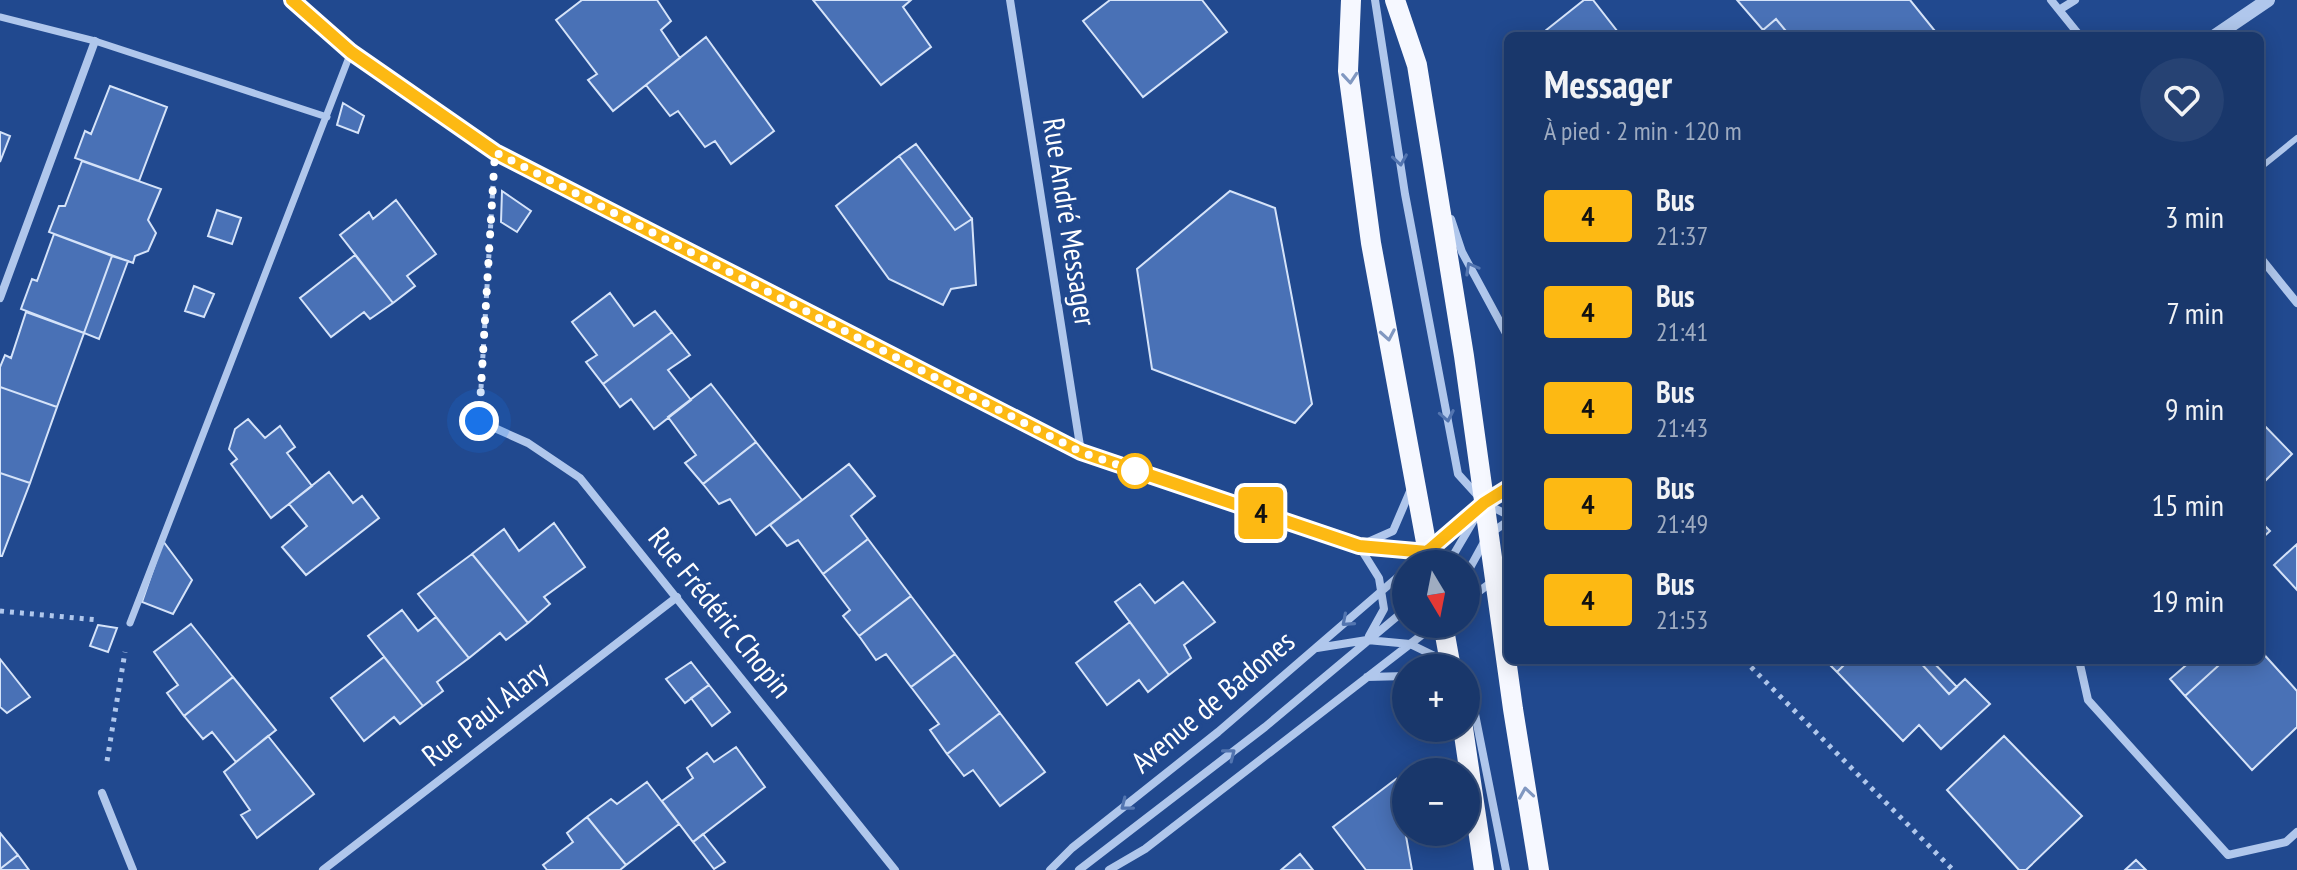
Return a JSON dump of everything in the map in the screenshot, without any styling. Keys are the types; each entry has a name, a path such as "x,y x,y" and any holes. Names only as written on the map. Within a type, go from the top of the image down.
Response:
{"main road":[{"path":"1351,0 1350,87 1371,243 1414,483 1422,550"},
{"path":"1395,0 1417,65 1464,356 1488,535 1501,575 1504,608"},
{"path":"1509,664 1513,709 1539,870"},
{"path":"1465,742 1484,870"}],"street":[{"path":"292,0 351,52 495,152 1081,452 1359,546 1392,553"},
{"name":"Rue André Messager","path":"1010,0 1081,452"},
{"path":"1375,0 1405,194 1458,474 1484,503 1504,516"},
{"path":"2051,0 2077,32"},
{"path":"2059,10 2075,0"},
{"path":"2221,32 2268,0"},
{"path":"0,17 95,41 327,117"},
{"path":"0,298 95,41"},
{"path":"130,623 351,52"},
{"path":"1432,165 1462,252 1504,330"},
{"path":"2264,262 2297,303"},
{"name":"Rue Frédéric Chopin","path":"479,421 528,443 580,478 895,870"},
{"path":"1359,546 1393,531 1414,483"},
{"path":"1434,550 1484,503 1504,490"},
{"path":"1456,550 1484,503"},
{"path":"1480,550 1488,535 1504,521"},
{"path":"1359,546 1379,578 1384,609 1367,640"},
{"path":"1480,591 1501,575"},
{"name":"Avenue de Badones","path":"1050,870 1072,848 1218,732 1392,582"},
{"name":"Rue Paul Alary","path":"323,870 677,597"},
{"path":"1079,870 1265,727 1392,620"},
{"path":"1109,870 1145,849 1418,638"},
{"path":"1315,648 1367,640 1410,644 1428,654"},
{"path":"1513,709 1517,664"},
{"path":"2080,664 2088,700 2228,855 2286,842 2297,832"},
{"path":"1367,677 1392,676"},
{"path":"1480,739 1506,870"},
{"path":"102,793 133,870"}],"lane":[{"path":"2264,165 2297,138"}],"path":[{"path":"479,421 495,152"},
{"path":"0,611 130,623 102,793"},
{"path":"1748,664 1953,870"}],"building":[{"path":"582,0 657,0 671,21 661,30 680,58 613,111 588,80 597,74 556,20"},
{"path":"813,0 911,0 903,7 931,47 881,85"},
{"path":"1110,0 1202,0 1227,32 1143,97 1083,21"},
{"path":"1584,0 1593,0 1618,32 1544,32"},
{"path":"1737,0 1910,0 1936,32 1787,32 1776,19 1763,30"},
{"path":"1776,19 1787,32 1765,32 1763,30"},
{"path":"706,37 774,131 731,164 715,141 705,147 678,111 670,116 646,85"},
{"path":"110,86 167,107 139,181 75,158 85,131 91,134"},
{"path":"343,103 364,116 358,133 337,125"},
{"path":"0,132 10,136 0,162"},
{"path":"916,144 972,219 955,230 899,156"},
{"path":"899,156 955,230 972,219 976,285 951,289 943,305 889,279 836,206"},
{"path":"82,161 161,189 148,220 156,233 148,251 135,256 133,263 49,232 59,206 65,206"},
{"path":"502,191 531,211 517,232 501,222"},
{"path":"1230,191 1275,208 1312,404 1295,423 1152,369 1137,269"},
{"path":"396,200 436,254 407,276 415,286 393,303 340,235 369,212 373,219"},
{"path":"217,210 241,218 232,244 208,236"},
{"path":"54,234 112,256 84,333 21,309 32,279 37,281"},
{"path":"355,255 393,303 370,319 364,312 331,337 300,298"},
{"path":"112,256 128,261 99,339 84,333"},
{"path":"194,286 214,294 204,317 185,311"},
{"path":"610,293 634,326 655,311 672,332 603,384 586,362 597,355 572,322"},
{"path":"26,312 84,333 57,407 0,387 0,367 5,355 11,358"},
{"path":"672,332 690,355 668,370 691,400 654,429 631,399 620,407 603,384"},
{"path":"711,384 756,442 703,484 685,463 696,455 668,417"},
{"path":"0,387 57,407 30,483 0,473"},
{"path":"248,419 265,438 280,426 295,447 287,453 312,486 271,518 231,464 237,459 229,449 235,429"},
{"path":"2264,425 2292,454 2264,482"},
{"path":"756,442 802,500 756,535 730,499 719,504 703,484"},
{"path":"849,464 875,496 851,516 868,539 823,574 798,540 787,546 770,525"},
{"path":"329,472 353,503 362,496 379,518 306,575 282,547 307,526 289,504"},
{"path":"0,473 30,483 2,556 0,556"},
{"path":"554,523 585,567 544,597 550,604 528,623 472,554 504,529 519,551"},
{"path":"868,539 911,596 859,636 843,616 850,610 823,574"},
{"path":"163,541 192,580 173,614 142,602"},
{"path":"2297,544 2297,590 2274,565"},
{"path":"472,554 528,623 506,640 500,633 469,658 418,594"},
{"path":"1183,582 1215,622 1184,645 1191,658 1169,675 1115,602 1140,584 1155,603"},
{"path":"911,596 955,654 911,687 886,654 876,660 859,636"},
{"path":"402,610 418,631 436,617 469,658 437,682 443,691 423,706 368,636"},
{"path":"1130,622 1169,675 1148,692 1139,680 1107,705 1076,663"},
{"path":"191,624 233,677 184,716 167,693 178,685 154,652"},
{"path":"98,625 117,628 108,652 90,646"},
{"path":"955,654 1000,713 947,754 930,730 939,724 911,687"},
{"path":"2264,654 2297,691 2297,727 2252,770 2185,696 2218,666 2216,664 2264,664"},
{"path":"384,657 423,706 400,724 394,717 364,741 331,698"},
{"path":"0,659 30,697 7,713 0,707"},
{"path":"691,662 709,685 685,703 666,679"},
{"path":"1829,664 1845,664 1837,672"},
{"path":"1845,664 1922,664 1949,694 1965,679 1990,704 1941,749 1919,725 1903,741 1837,672"},
{"path":"1922,664 1935,664 1957,687 1949,694"},
{"path":"2187,664 2218,666 2185,696 2170,679"},
{"path":"233,677 276,730 236,762 212,732 203,739 184,716"},
{"path":"709,685 730,712 712,726 691,698"},
{"path":"1000,713 1045,772 1000,806 973,770 964,776 947,754"},
{"path":"268,736 314,794 257,838 241,815 250,810 224,772"},
{"path":"2004,736 2082,816 2026,870 2019,870 1947,790"},
{"path":"736,747 765,787 693,842 662,801 693,778 687,768 707,753 714,762"},
{"path":"647,782 679,824 626,865 587,817 611,799 617,804"},
{"path":"1392,782 1392,846 1408,846 1412,870 1366,870 1333,827"},
{"path":"587,817 626,865 620,870 547,870 543,865 573,842 567,833"},
{"path":"0,833 18,855 0,869"},
{"path":"703,834 725,862 714,869 693,842"},
{"path":"1300,854 1313,870 1281,870"},
{"path":"18,855 29,870 0,870 0,869"},
{"path":"2136,860 2146,870 2125,870"}],"bus line":[{"name":"4","path":"292,0 351,52 495,152 1081,452 1359,546 1427,552 1484,503 1504,490"}],"route":[{"path":"479,421 495,152 1081,452 1135,471"}]}
